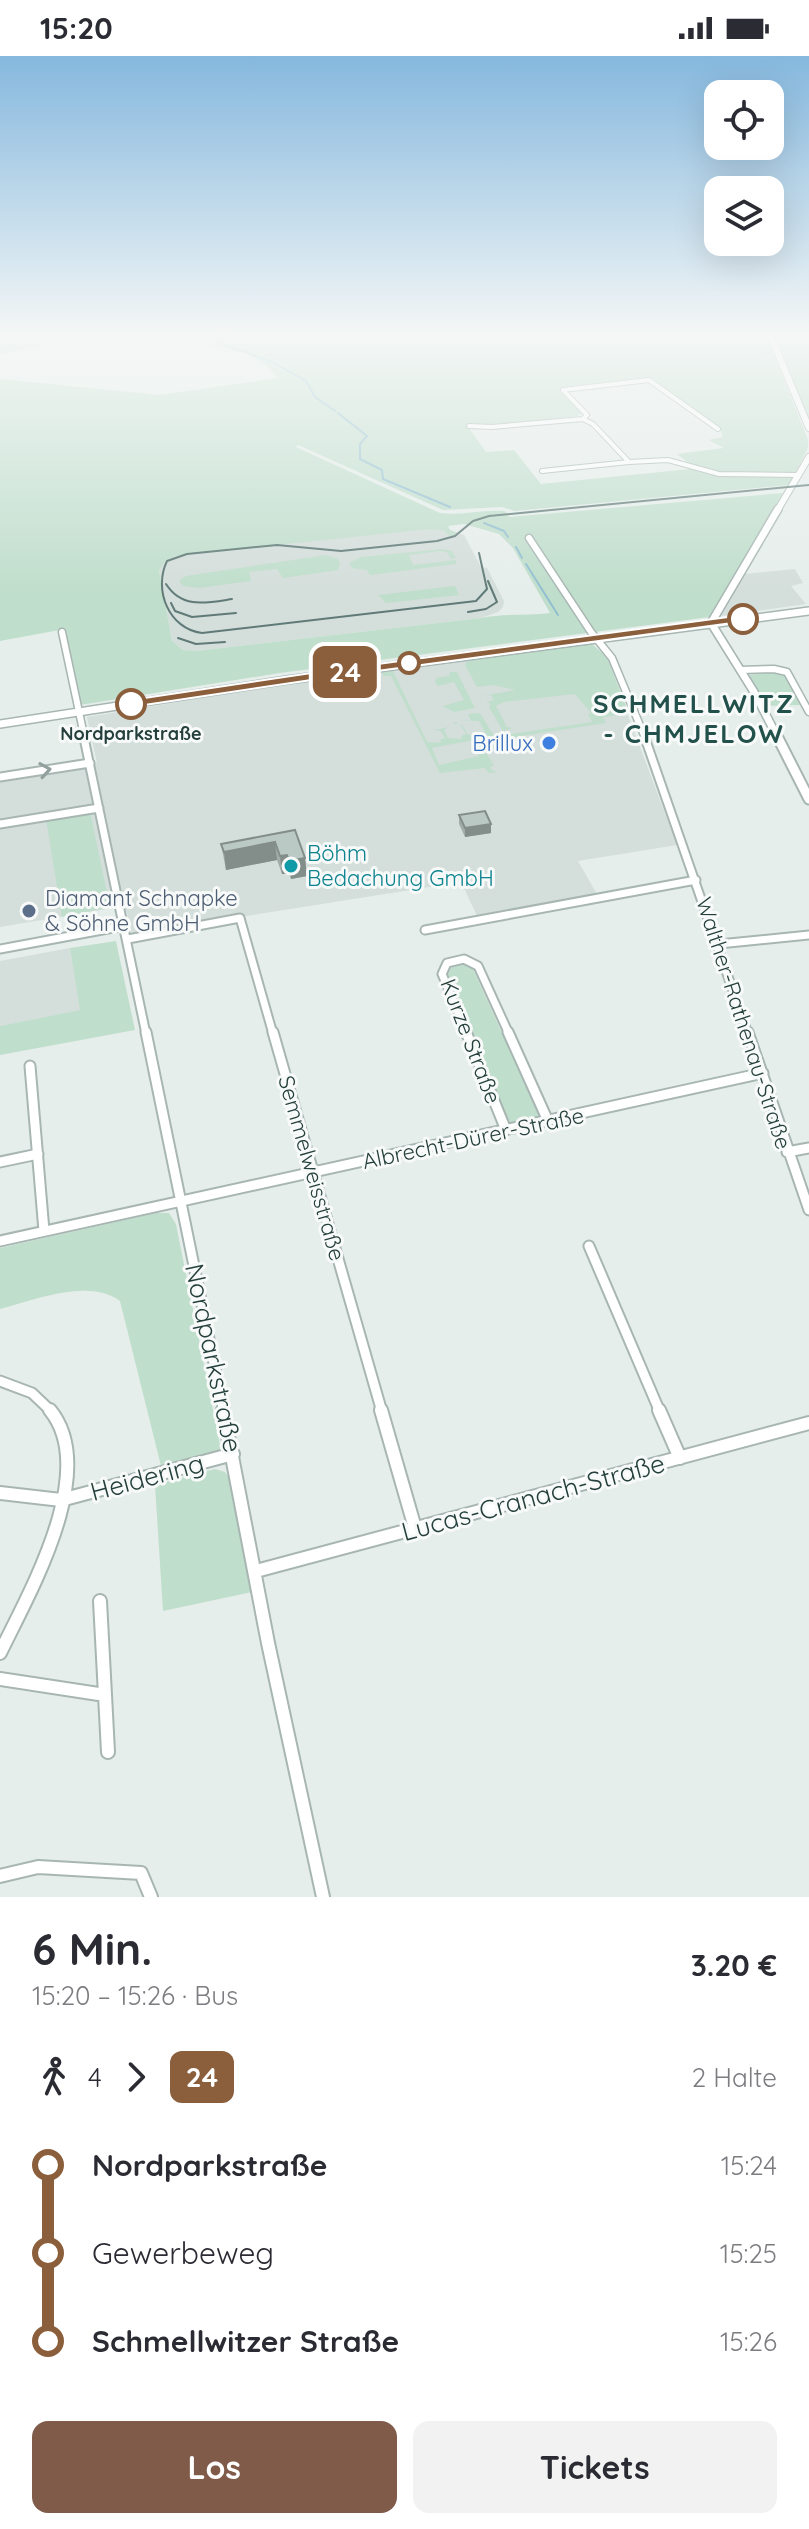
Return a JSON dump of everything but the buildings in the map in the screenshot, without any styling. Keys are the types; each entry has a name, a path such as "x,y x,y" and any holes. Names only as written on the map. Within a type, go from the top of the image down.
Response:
{"street":[{"path":"702,418 718,429"},
{"path":"492,427 583,419 593,424 629,462"},
{"path":"711,623 809,457"},
{"path":"542,471 668,460 719,474 798,475"},
{"name":"Walther-Rathenau-Straße","path":"529,538 612,658 656,763 809,1210"},
{"path":"0,724 275,681 809,611"},
{"path":"711,623 804,780 809,799"},
{"name":"Nordparkstraße","path":"62,632 128,939 233,1454 268,1643 323,1897"},
{"path":"741,670 774,669 787,672 809,712"},
{"path":"0,777 90,763"},
{"path":"0,824 99,808"},
{"name":"Walther-Rathenau-Straße","path":"425,930 696,880"},
{"name":"Semmelweisstraße","path":"128,939 240,918 415,1528"},
{"path":"0,949 124,926"},
{"path":"719,944 809,935"},
{"name":"Kurze Straße","path":"506,1130 442,974 447,963 464,959 478,966 548,1121"},
{"path":"30,1066 44,1231"},
{"name":"Albrecht-Dürer-Straße","path":"0,1241 763,1073"},
{"path":"787,1152 809,1148"},
{"path":"0,1162 38,1154"},
{"path":"589,1246 680,1458"},
{"path":"0,1381 19,1385 38,1395 50,1406 58,1420 68,1457 68,1479 61,1500"},
{"name":"Lucas-Cranach-Straße","path":"256,1571 809,1423"},
{"name":"Heidering","path":"0,1493 61,1500 233,1454"},
{"name":"Heidering","path":"0,1653 33,1585 61,1500"},
{"path":"100,1601 108,1752"},
{"path":"0,1679 105,1695"},
{"path":"0,1876 38,1867 141,1873 151,1897"}],"shaded area":[{"path":"448,526 450,530 464,535 481,567 487,568 504,601 498,612 481,618 196,651 183,650 172,641 158,565 178,551"},
{"path":"795,569 803,583 791,586 806,604 721,616 744,574"},
{"path":"500,656 606,657 677,845 578,861 598,896 478,918 461,882 132,934 125,906 0,927 0,778 97,763 87,717 274,686"},
{"path":"70,948 81,1010 0,1026 0,961"}],"green space":[{"path":"0,418 560,418 469,428 486,452 514,450 541,484 690,469 694,467 677,454 724,448 709,440 723,437 719,427 706,418 799,418 808,440 808,448 789,485 515,511 502,507 443,510 298,445 296,447 440,513 505,511 509,517 783,493 710,617 280,673 80,705 65,629 0,641","holes":["464,524 499,534 513,548 550,613 498,616 196,651 183,650 172,641 159,570 166,560 175,556 429,529 443,530 451,537 458,533 448,526"]},
{"path":"443,549 452,551 456,558 451,559 448,553 441,551 409,555 413,565 456,560 456,564 370,575 367,570 352,568 349,563 361,557"},
{"path":"326,555 338,559 338,570 283,578 277,569 249,572 251,581 199,588 183,586 179,581 186,576"},
{"path":"455,586 459,595 386,603 378,595"},
{"path":"592,644 607,657 629,714 603,717 606,723 508,738 505,735 592,722 588,714 591,713 575,694 504,702 496,706 507,727 513,728 503,731 489,707 491,704 486,702 494,700 491,695 482,696 515,690 494,685 477,687 465,665 468,660"},
{"path":"392,669 427,742 441,743 440,740 445,738 441,731 434,730 449,727 444,730 448,738 462,739 461,736 466,734 460,724 468,735 485,732 479,721 471,721 468,714 480,713 494,736 432,748 439,765 479,756 473,745 484,742 487,746 497,745 495,741 498,740 498,747 485,751 494,766 490,767 497,772 489,773 485,768 440,773 391,676 384,676 381,671"},
{"path":"450,672 457,672 475,708 454,712 443,706 464,700 454,682 438,686 435,682 436,678 449,676"},
{"path":"775,672 785,675 800,705 764,706 748,675"},
{"path":"86,813 91,816 109,903 105,908 62,917 46,819"},
{"path":"116,941 135,1030 0,1055 0,1026 80,1010 70,948"},
{"path":"463,963 473,969 541,1119 508,1126 445,975 449,967"},
{"path":"156,1213 169,1213 176,1224 221,1450 161,1466 120,1301 107,1294 77,1291 45,1296 0,1309 0,1248"},
{"path":"215,1469 225,1472 232,1481 252,1592 163,1611 155,1485"}],"waterway":[{"path":"344,418 367,436 360,444 360,459 382,470 383,479 450,507"},
{"path":"484,523 504,531 508,537"},
{"path":"516,547 522,558"},
{"path":"526,564 558,615"}],"tram line":[{"path":"479,553 487,589 476,601 202,633 181,624 173,616 163,595 163,572 167,561 187,554 277,545 341,551 437,541 455,536 473,521 489,516 809,485"},
{"path":"468,612 486,609 497,602 488,581"},
{"path":"166,584 172,592 187,601 204,603 232,599"},
{"path":"171,603 175,611 192,617 236,613"},
{"path":"178,638 196,644 225,642"}],"bus line":[{"name":"24","path":"131,704 318,675 743,619"}],"place":[{"name":"Nordparkstraße","path":"131,704"},
{"name":"Brillux","path":"549,743"},
{"name":"Böhm Bedachung GmbH","path":"291,866"},
{"name":"Diamant Schnapke & Söhne GmbH","path":"29,911"}],"district":[{"name":"SCHMELLWITZ - CHMJELOW","path":"694,718"}]}
